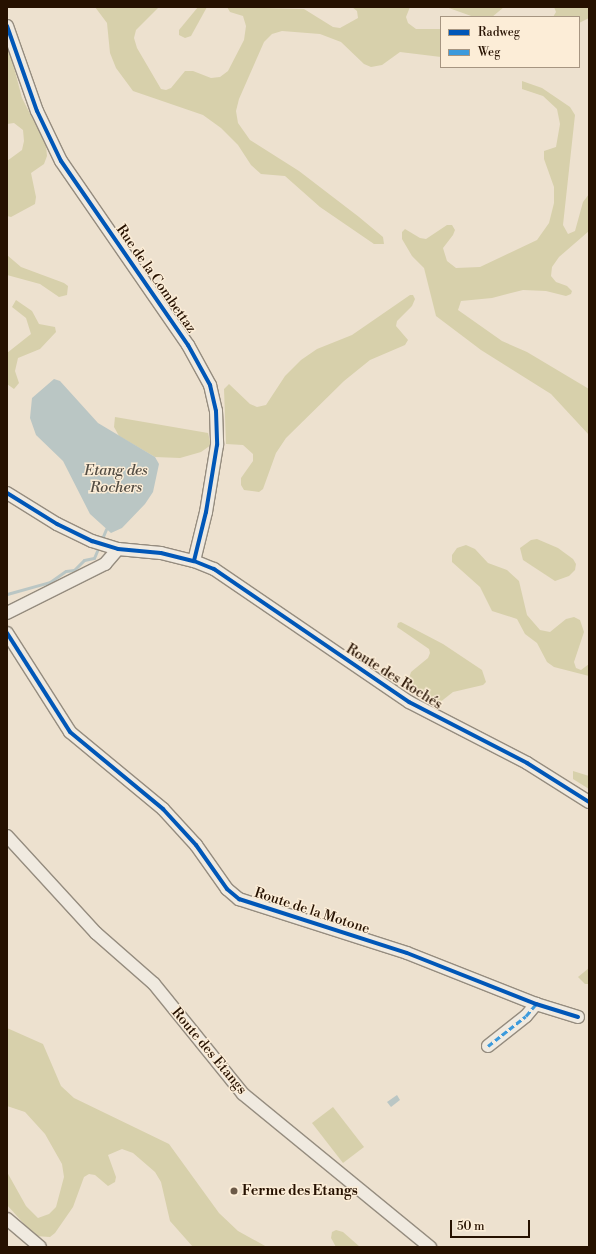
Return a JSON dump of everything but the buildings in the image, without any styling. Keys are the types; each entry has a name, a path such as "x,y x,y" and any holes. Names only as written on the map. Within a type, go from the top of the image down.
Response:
{"street":[{"name":"Rue de la Combettaz","path":"7,26 32,101 61,161 188,345 210,384 216,411 217,445 206,512 194,561"},
{"name":"Route des Rochés","path":"7,493 63,527 92,541 118,549 161,553 194,561 220,573 409,702 527,764 589,802"},
{"path":"7,613 105,564 118,549"},
{"name":"Route de la Motone","path":"7,633 70,732 163,809 196,845 227,889 239,899 407,954 536,1004 578,1017"},
{"name":"Route des Etangs","path":"7,836 96,933 154,984 243,1094 430,1247"},
{"path":"488,1046 526,1016 536,1004"},
{"path":"7,1219 40,1247"}],"shaded area":[{"path":"95,7 159,7 136,30 134,38 137,48 161,89 166,90 171,88 185,71 193,71 211,78 220,77 228,71 244,40 246,26 243,16 230,12 227,7 304,9 333,27 340,28 358,18 357,11 352,7 410,7 406,17 408,23 416,29 440,29 440,57 400,52 382,65 371,67 364,64 341,42 320,34 282,31 272,34 264,42 239,99 236,111 238,123 250,140 299,171 359,217 383,237 384,244 374,244 320,207 285,176 261,174 251,165 238,145 221,128 203,115 133,91 116,68 110,53 107,23"},
{"path":"198,7 207,7 191,36 185,38 179,35 179,30"},
{"path":"446,7 504,7 493,16 471,16"},
{"path":"554,7 589,7 589,18 580,22 580,16 554,16 556,12"},
{"path":"7,41 22,98 46,145 47,156 44,164 31,173 36,197 35,204 11,217 7,216 7,161 22,150 24,141 23,130 14,123 7,124"},
{"path":"522,81 542,88 570,107 575,115 563,225 568,234 575,231 583,202 589,194 589,231 559,257 552,267 551,276 556,282 567,286 572,291 571,294 566,296 546,291 523,290 492,298 461,301 458,310 502,341 527,352 589,389 589,435 551,394 481,350 436,316 424,268 412,256 402,239 402,232 405,229 420,238 426,239 447,225 452,225 455,230 443,248 447,261 456,268 480,267 537,240 549,223 554,203 554,187 544,159 544,151 556,147 560,124 557,109 543,96 522,89"},
{"path":"7,255 21,267 64,283 68,286 67,295 59,297 40,284 7,275"},
{"path":"410,295 413,295 415,299 412,306 397,321 396,326 408,340 405,345 370,360 344,381 286,438 276,453 263,489 259,492 244,490 241,485 241,478 253,461 253,454 243,445 226,444 224,389 229,384 250,404 257,407 266,405 285,376 301,360 317,349 352,335"},
{"path":"16,300 32,311 39,324 55,327 56,332 40,349 18,358 15,371 19,383 14,389 7,384 7,353 31,334 26,318 12,307"},
{"path":"115,417 208,433 211,445 201,452 180,458 155,457 119,436 114,427"},
{"path":"537,539 558,548 573,559 576,564 575,570 569,576 555,581 523,560 520,548 531,540"},
{"path":"466,545 475,549 488,563 507,570 519,581 527,615 540,630 550,632 566,619 574,617 580,620 584,632 574,662 576,668 581,670 589,664 589,676 554,667 547,662 537,643 525,634 517,619 492,611 480,587 452,562 452,555 457,548"},
{"path":"401,622 443,644 482,670 486,682 483,685 453,692 439,703 426,700 411,685 409,678 411,672 428,658 430,653 429,649 397,627 398,623"},
{"path":"573,771 589,776 589,789 573,779"},
{"path":"589,968 589,984 585,984 578,977"},
{"path":"7,1028 43,1044 61,1086 74,1098 169,1144 219,1213 238,1231 267,1247 193,1247 170,1221 161,1182 155,1172 133,1153 122,1149 108,1155 116,1177 115,1182 108,1186 95,1175 89,1174 84,1177 73,1207 55,1233 50,1237 35,1236 7,1205 7,1172 26,1206 38,1218 49,1214 56,1207 64,1177 62,1164 45,1134 25,1112 7,1106"},
{"path":"333,1107 364,1147 343,1163 312,1123"},
{"path":"336,1230 343,1232 360,1247 336,1247 331,1238 332,1232"}],"water":[{"name":"Etang des Rochers","path":"54,379 60,381 98,423 155,457 159,464 153,492 145,504 122,528 111,533 90,514 63,461 36,435 30,418 32,398"},
{"path":"397,1095 400,1100 391,1107 387,1102"}],"waterway":[{"path":"101,541 106,529"},
{"path":"7,594 50,582 66,571 74,570 84,560 94,558 99,546"}],"marked path":[{"path":"488,1046 526,1016 536,1004"}],"cycle path":[{"path":"7,26 37,111 61,161 188,345 210,385 216,411 217,445 206,512 194,561"},
{"path":"7,493 57,524 92,541 118,549 161,553 194,561 214,569 409,702 527,763 589,802"},
{"path":"7,633 70,732 163,809 196,845 227,889 239,899 407,953 536,1004 578,1017"}],"place":[{"name":"Ferme des Etangs","path":"234,1191"}]}
